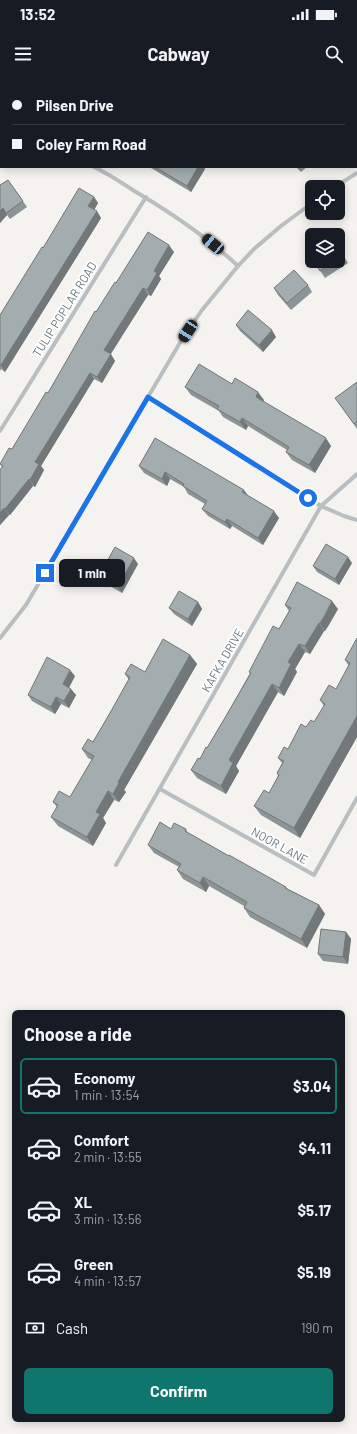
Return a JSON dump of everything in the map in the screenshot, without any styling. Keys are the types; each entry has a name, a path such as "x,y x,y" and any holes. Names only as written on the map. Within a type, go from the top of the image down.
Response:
{"street":[{"path":"96,168 109,174 196,230 238,266"},
{"path":"345,181 357,173"},
{"name":"TULIP POPLAR ROAD","path":"0,432 146,197"},
{"path":"0,638 26,605 148,397 202,310 254,249 305,208"},
{"path":"148,397 322,506 357,520"},
{"name":"KAFKA DRIVE","path":"116,864 322,506 357,474"},
{"name":"NOOR LANE","path":"160,789 314,875 357,798"}],"building":[{"path":"157,168 197,168 187,186"},
{"path":"8,180 23,201 6,213 3,208 0,211 0,185"},
{"path":"79,188 94,197 88,206 97,211 0,365 0,315"},
{"path":"148,232 169,245 154,271 157,273 147,290 143,288 104,350 111,354 97,377 90,373 35,462 39,464 30,480 29,479 5,509 4,508 0,513 0,470 3,466 0,464 9,448 12,449 46,392 48,393 95,311 96,312 115,282 116,283"},
{"path":"294,270 308,285 287,303 274,288"},
{"path":"248,310 272,330 259,345 236,325"},
{"path":"199,364 232,384 235,378 258,392 256,397 326,438 309,465 286,452 289,447 242,418 240,422 217,409 219,406 185,387"},
{"path":"357,382 357,422 354,424 335,398"},
{"path":"155,438 244,490 242,492 274,511 258,538 227,519 225,522 202,509 207,501 183,486 184,484 165,472 162,479 139,466"},
{"path":"326,544 348,557 335,579 313,566"},
{"path":"115,547 134,558 118,587 99,576"},
{"path":"297,582 332,601 324,617 305,646 299,644 288,662 291,664 279,688 272,684 229,760 233,763 221,786 191,770 198,758 200,759 206,747 207,748 251,673 249,672 273,626 279,629 291,608 285,605"},
{"path":"179,591 198,602 188,619 169,608"},
{"path":"357,638 357,716 294,828 254,806 264,790 269,793 279,775 277,773 284,761 278,758 284,747 288,749 301,724 306,727 311,720 314,722 325,704 320,700 329,685 336,689 350,663 345,660"},
{"path":"163,639 190,655 118,782 119,783 113,794 108,791 96,812 100,814 87,837 51,817 58,805 53,802 59,791 70,797 94,756 82,749 88,739 93,742 110,713 130,677 125,674 131,664 145,672"},
{"path":"47,657 70,670 63,684 71,689 64,701 56,697 51,707 28,695"},
{"path":"160,822 171,829 174,823 186,829 185,831 286,887 285,888 319,905 301,939 244,908 247,902 203,877 200,883 177,870 181,864 148,845"},
{"path":"321,929 346,932 343,957 318,954"}],"route":[{"path":"45,573 148,397 308,498"}]}
